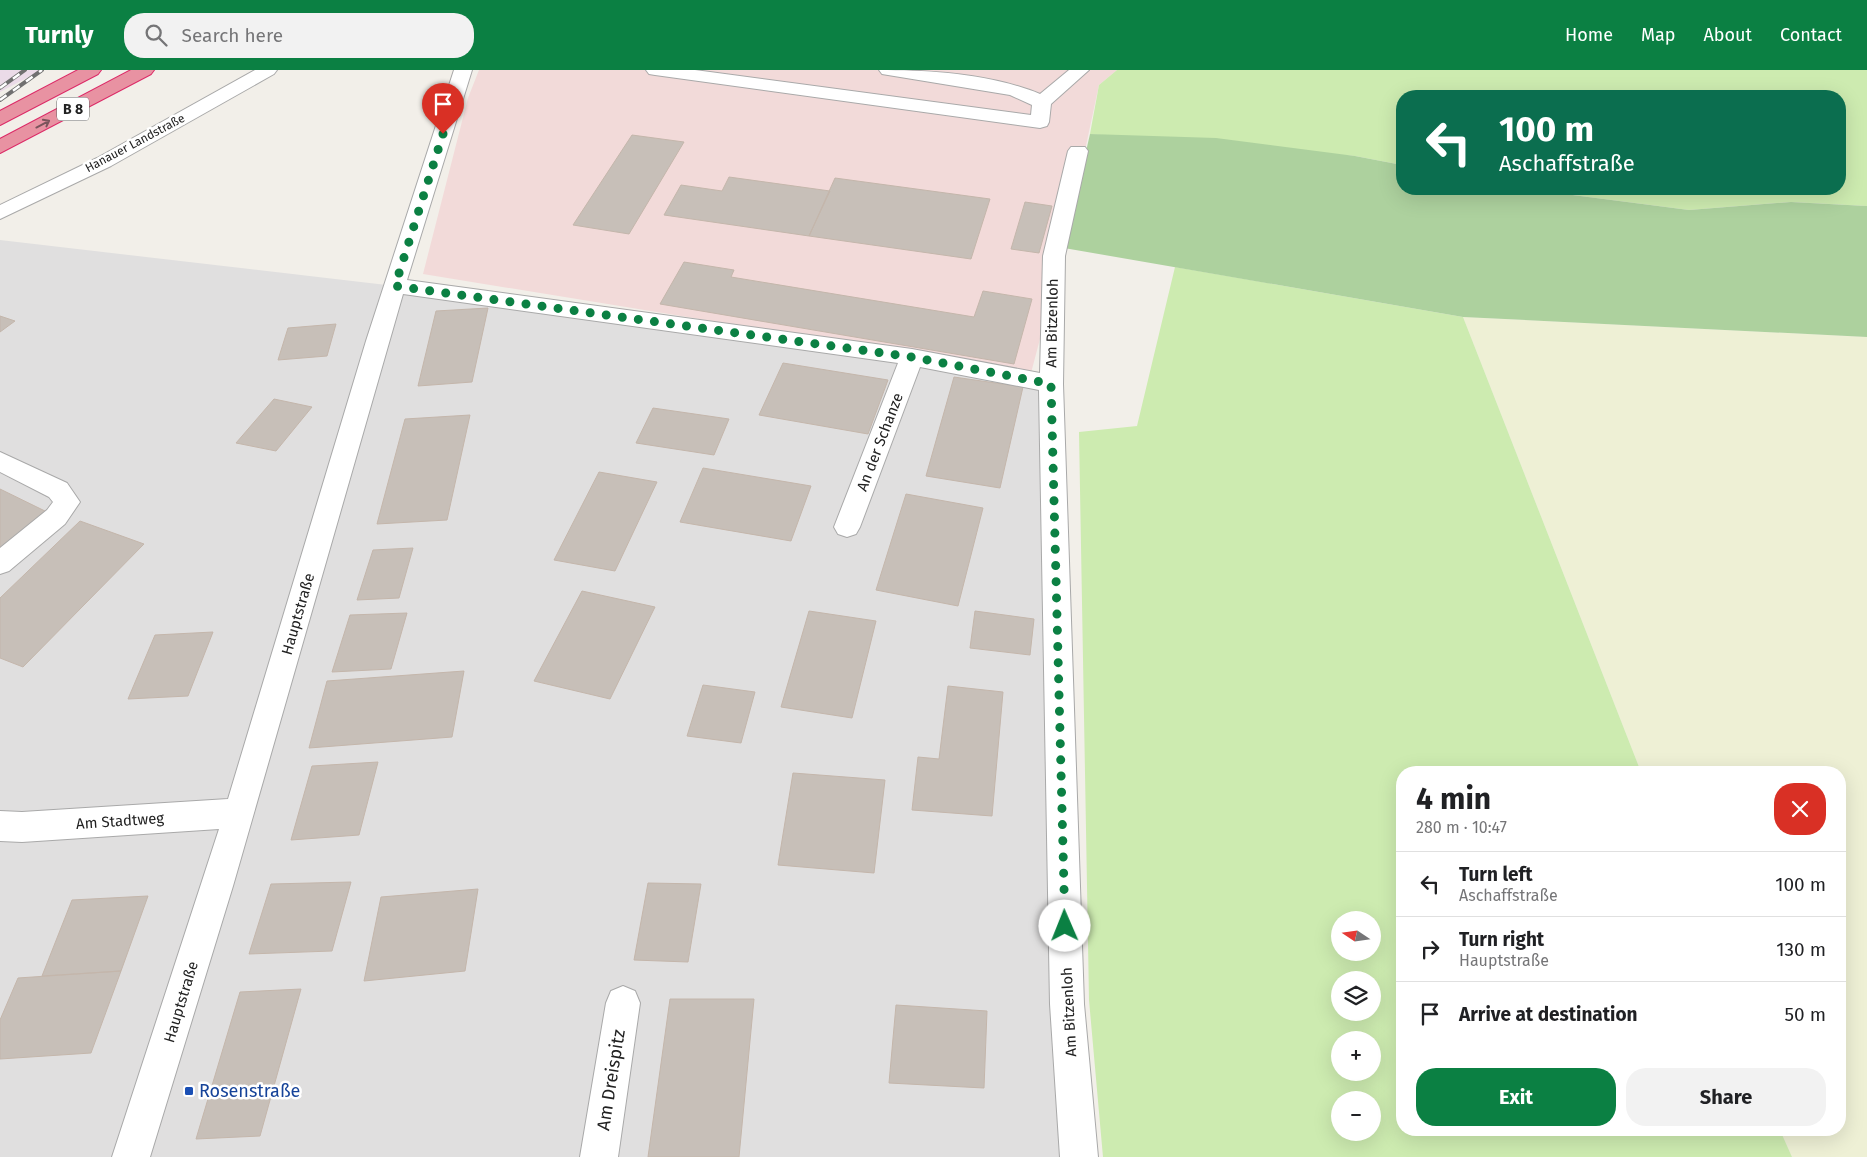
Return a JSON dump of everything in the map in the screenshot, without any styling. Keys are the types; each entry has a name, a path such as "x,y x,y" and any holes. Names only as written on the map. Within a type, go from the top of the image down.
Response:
{"highway":[{"name":"B 8","path":"0,119 92,70"},
{"name":"B 8","path":"0,147 146,70"}],"street":[{"name":"Hanauer Landstraße","path":"0,213 104,162 268,70"},
{"name":"Hauptstraße","path":"132,1157 239,813 395,286 463,70"},
{"path":"655,70 684,72 1040,122 1042,102 1080,70"},
{"path":"888,70 1014,90 1042,102"},
{"name":"Am Bitzenloh","path":"1078,151 1054,256 1051,384 1067,1004 1079,1157"},
{"path":"395,286 912,357 1051,384"},
{"name":"An der Schanze","path":"848,527 912,357"},
{"path":"0,461 58,490 67,502 56,517 0,563"},
{"name":"Am Stadtweg","path":"0,826 32,826 239,813"},
{"name":"Am Dreispitz","path":"599,1157 623,1003"}],"shaded area":[{"path":"0,70 42,70 0,92"},
{"path":"479,70 1117,70 1099,85 1064,248 1031,373 423,274 468,98"},
{"path":"0,240 395,286 1051,384 1079,1157 0,1157"}],"green space":[{"path":"1117,70 1867,70 1867,206 1791,202 1689,210 1573,195 1846,195 1846,90 1396,90 1396,164 1355,156 1090,134 1099,85"},
{"path":"1090,134 1216,138 1355,156 1396,164 1396,195 1573,195 1689,210 1791,202 1867,206 1867,337 1463,317 1064,248"},
{"path":"1175,267 1463,317 1639,766 1396,766 1396,1136 1783,1136 1792,1157 1103,1157 1089,1000 1079,432 1137,426"},
{"path":"1463,317 1867,337 1867,1157 1792,1157 1783,1136 1846,1136 1846,766 1639,766"}],"building":[{"path":"632,135 684,142 629,234 573,225"},
{"path":"729,177 830,191 809,236 664,215 681,185 722,191"},
{"path":"835,178 990,199 971,259 809,236"},
{"path":"1025,202 1052,206 1039,253 1011,249"},
{"path":"684,262 734,270 731,277 974,317 983,291 1032,299 1014,364 660,304"},
{"path":"488,308 472,382 418,386 436,311"},
{"path":"0,316 15,321 0,332"},
{"path":"336,324 327,356 278,360 288,328"},
{"path":"783,363 888,380 868,434 759,415"},
{"path":"954,377 1023,387 1000,488 926,476"},
{"path":"274,399 312,407 276,451 236,443"},
{"path":"653,408 729,419 714,455 636,443"},
{"path":"470,415 447,520 377,524 405,419"},
{"path":"703,468 811,486 791,541 680,522"},
{"path":"599,472 657,482 615,571 554,560"},
{"path":"0,489 47,512 0,551"},
{"path":"906,494 983,508 958,606 876,590"},
{"path":"80,521 144,544 23,667 0,658 0,598"},
{"path":"413,548 399,598 357,600 373,550"},
{"path":"582,591 655,607 610,699 534,681"},
{"path":"809,611 876,621 852,718 781,707"},
{"path":"975,611 1034,619 1030,655 970,648"},
{"path":"407,613 391,669 332,672 350,615"},
{"path":"213,632 188,696 128,699 155,635"},
{"path":"464,671 452,737 309,748 327,681"},
{"path":"703,685 755,692 741,743 687,736"},
{"path":"948,686 1003,692 992,816 912,810 918,757 939,759"},
{"path":"378,762 359,835 291,840 312,766"},
{"path":"793,773 885,780 874,873 778,865"},
{"path":"351,882 332,951 249,954 271,884"},
{"path":"648,883 701,884 688,962 634,960"},
{"path":"478,889 465,971 364,981 381,897"},
{"path":"148,896 121,971 42,976 72,900"},
{"path":"121,971 91,1053 0,1059 0,1020 18,978"},
{"path":"301,989 260,1136 196,1139 240,992"},
{"path":"670,999 754,999 739,1157 648,1157"},
{"path":"896,1005 987,1011 984,1088 889,1083"}],"railway":[{"path":"0,88 25,70"},
{"path":"0,100 42,70"}],"place":[{"name":"Rosenstraße","path":"189,1091"}],"route":[{"path":"443,134 395,286 912,357 1051,384 1065,926"}]}
